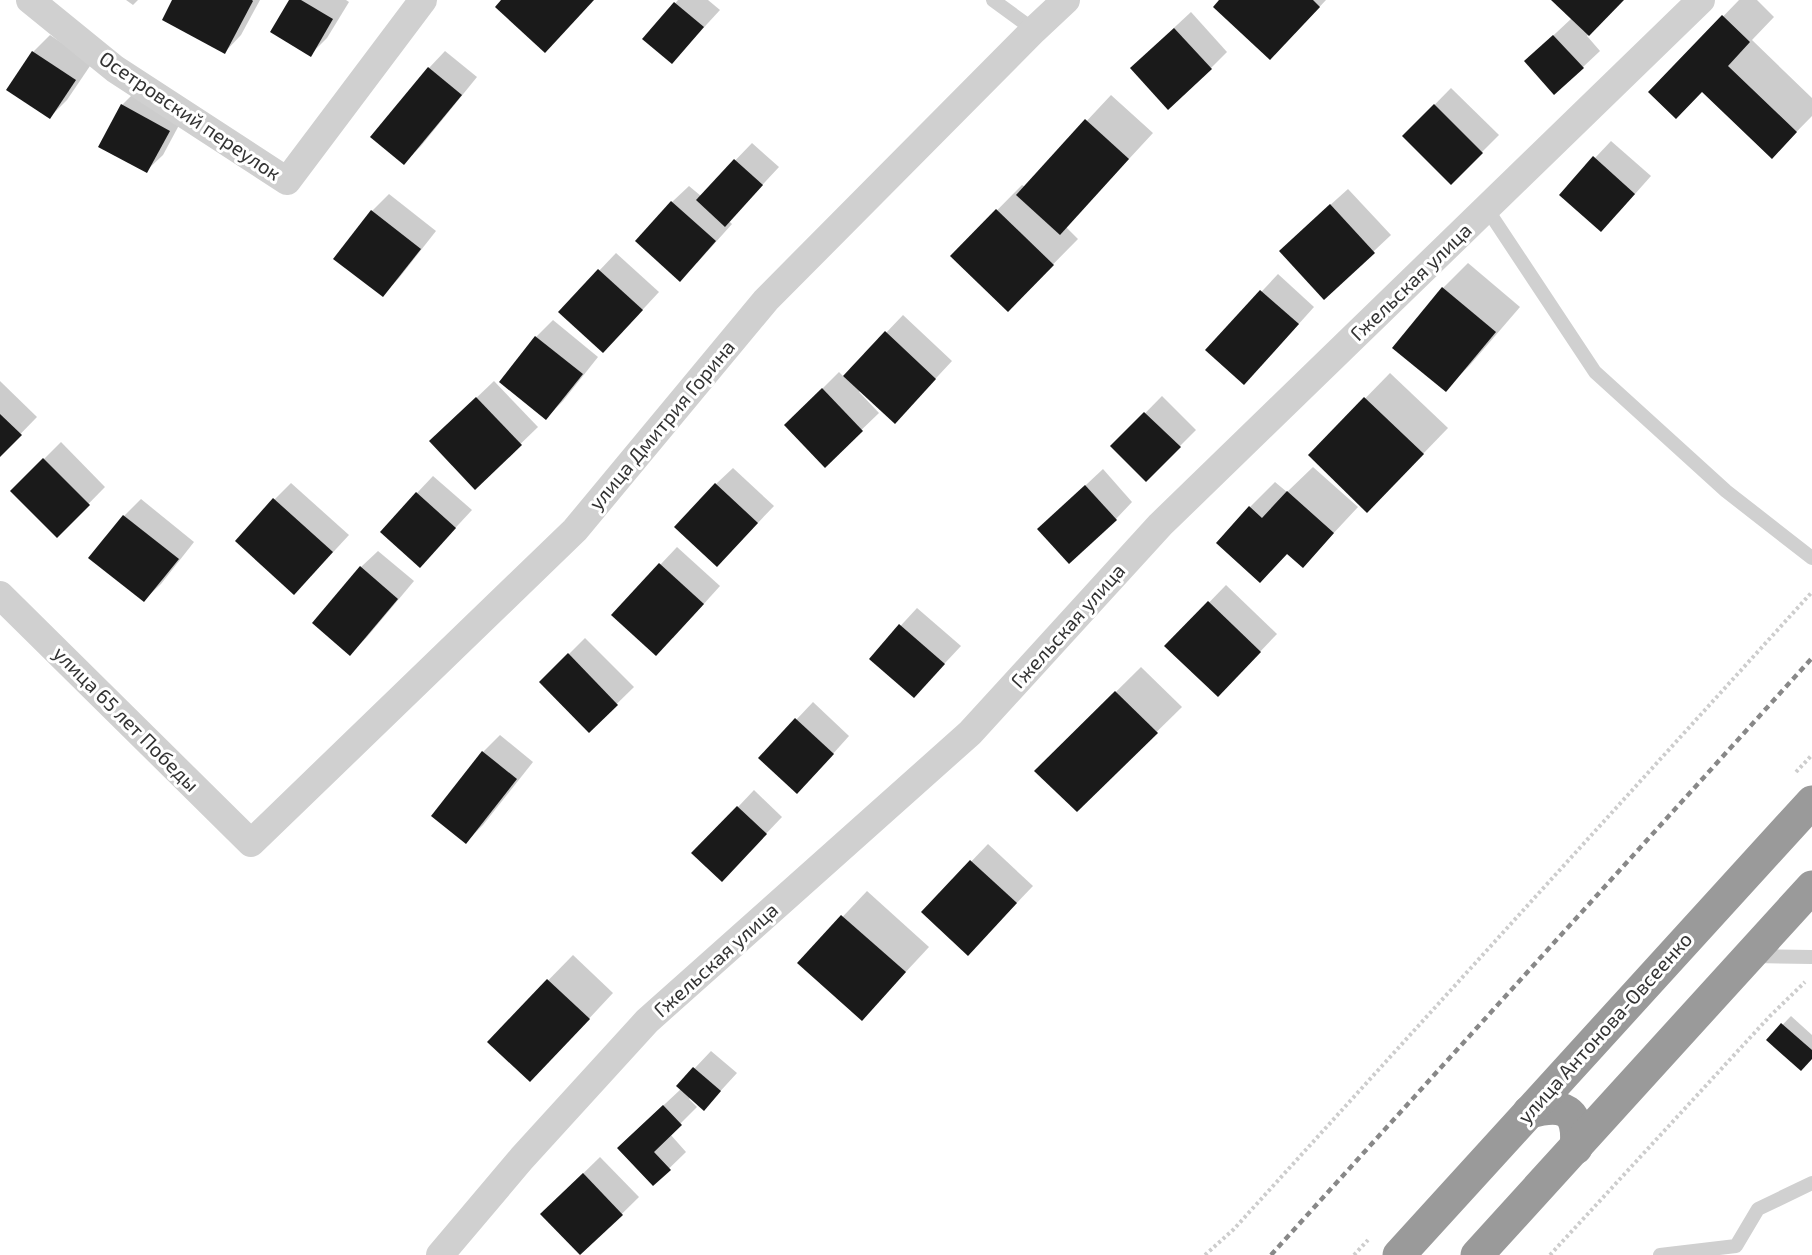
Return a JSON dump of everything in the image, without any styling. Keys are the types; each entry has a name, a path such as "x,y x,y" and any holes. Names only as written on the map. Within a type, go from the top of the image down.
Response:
{"highway":[{"name":"улица Антонова-Овсеенко","path":"1399,1255 1812,802"},
{"path":"1477,1255 1812,886"},
{"path":"1529,1112 1552,1107 1563,1110 1573,1118 1578,1129 1576,1148"}],"street":[{"name":"Осетровский переулок","path":"30,0 115,69 287,181 423,0"},
{"name":"улица Дмитрия Горина","path":"251,843 575,531 766,300 1066,0"},
{"name":"Гжельская улица","path":"440,1255 522,1158 647,1021 969,733 1160,525 1701,0"},
{"name":"улица 65 лет Победы","path":"0,595 251,843"}],"lane":[{"path":"993,0 1034,30"},
{"path":"1487,209 1595,372 1726,491 1812,558"},
{"path":"1748,956 1812,957"},
{"path":"1660,1255 1736,1246 1758,1209 1812,1183"}],"path":[{"path":"1205,1255 1234,1228 1812,592"},
{"path":"1550,1255 1770,1016 1812,975"}],"building":[{"path":"172,0 253,1 225,54 162,20"},
{"path":"289,0 301,0 333,19 311,57 270,32"},
{"path":"501,0 594,0 545,53 495,7"},
{"path":"1219,0 1313,0 1320,7 1270,60 1213,7"},
{"path":"1551,0 1624,0 1589,36"},
{"path":"674,2 704,27 672,64 642,39"},
{"path":"1722,15 1750,42 1728,66 1797,132 1772,159 1702,92 1676,119 1648,92"},
{"path":"1174,28 1212,69 1168,110 1130,68"},
{"path":"1553,35 1584,68 1554,95 1524,61"},
{"path":"32,51 76,80 50,119 6,90"},
{"path":"428,67 462,95 404,165 370,137"},
{"path":"121,104 170,131 147,173 98,147"},
{"path":"1434,104 1483,153 1451,185 1402,136"},
{"path":"1085,119 1129,159 1060,235 1016,195"},
{"path":"1593,156 1635,194 1601,232 1559,195"},
{"path":"734,159 763,185 725,227 696,200"},
{"path":"671,201 716,241 680,282 635,241"},
{"path":"1330,204 1375,253 1324,300 1279,251"},
{"path":"996,209 1054,265 1008,312 950,256"},
{"path":"371,210 421,249 383,297 333,259"},
{"path":"598,269 643,310 603,353 558,312"},
{"path":"1442,287 1496,332 1446,392 1392,348"},
{"path":"1260,290 1299,324 1244,385 1205,350"},
{"path":"885,331 936,379 895,424 843,376"},
{"path":"535,336 583,374 546,420 499,382"},
{"path":"822,388 863,431 825,468 784,425"},
{"path":"476,397 522,445 475,490 429,441"},
{"path":"1364,397 1424,454 1367,513 1308,455"},
{"path":"1144,412 1181,447 1146,482 1110,446"},
{"path":"0,414 22,435 0,457"},
{"path":"43,458 90,505 57,538 10,491"},
{"path":"715,483 758,523 717,567 674,527"},
{"path":"1085,485 1117,520 1069,564 1037,529"},
{"path":"1287,491 1334,533 1303,568 1287,554 1260,583 1216,543 1249,506 1262,518"},
{"path":"416,492 456,528 420,568 380,532"},
{"path":"273,498 333,552 294,595 235,541"},
{"path":"123,515 179,559 144,602 88,558"},
{"path":"659,563 704,604 656,656 611,615"},
{"path":"360,566 398,599 350,656 312,623"},
{"path":"1208,601 1261,652 1218,697 1164,646"},
{"path":"899,624 945,664 914,698 869,659"},
{"path":"568,653 618,705 589,733 539,682"},
{"path":"1115,691 1158,733 1077,812 1034,771"},
{"path":"795,718 834,754 797,794 758,758"},
{"path":"482,751 517,779 466,844 431,816"},
{"path":"737,806 767,834 722,882 691,853"},
{"path":"970,860 1017,903 968,956 921,912"},
{"path":"841,915 906,972 862,1021 797,963"},
{"path":"547,979 590,1019 530,1082 487,1042"},
{"path":"1781,1023 1812,1050 1812,1059 1801,1071 1766,1040"},
{"path":"693,1067 721,1091 704,1111 676,1086"},
{"path":"663,1105 682,1125 654,1152 671,1170 653,1186 617,1148"},
{"path":"583,1173 623,1215 580,1255 540,1214"}],"railway":[{"path":"1271,1255 1812,658"}]}
